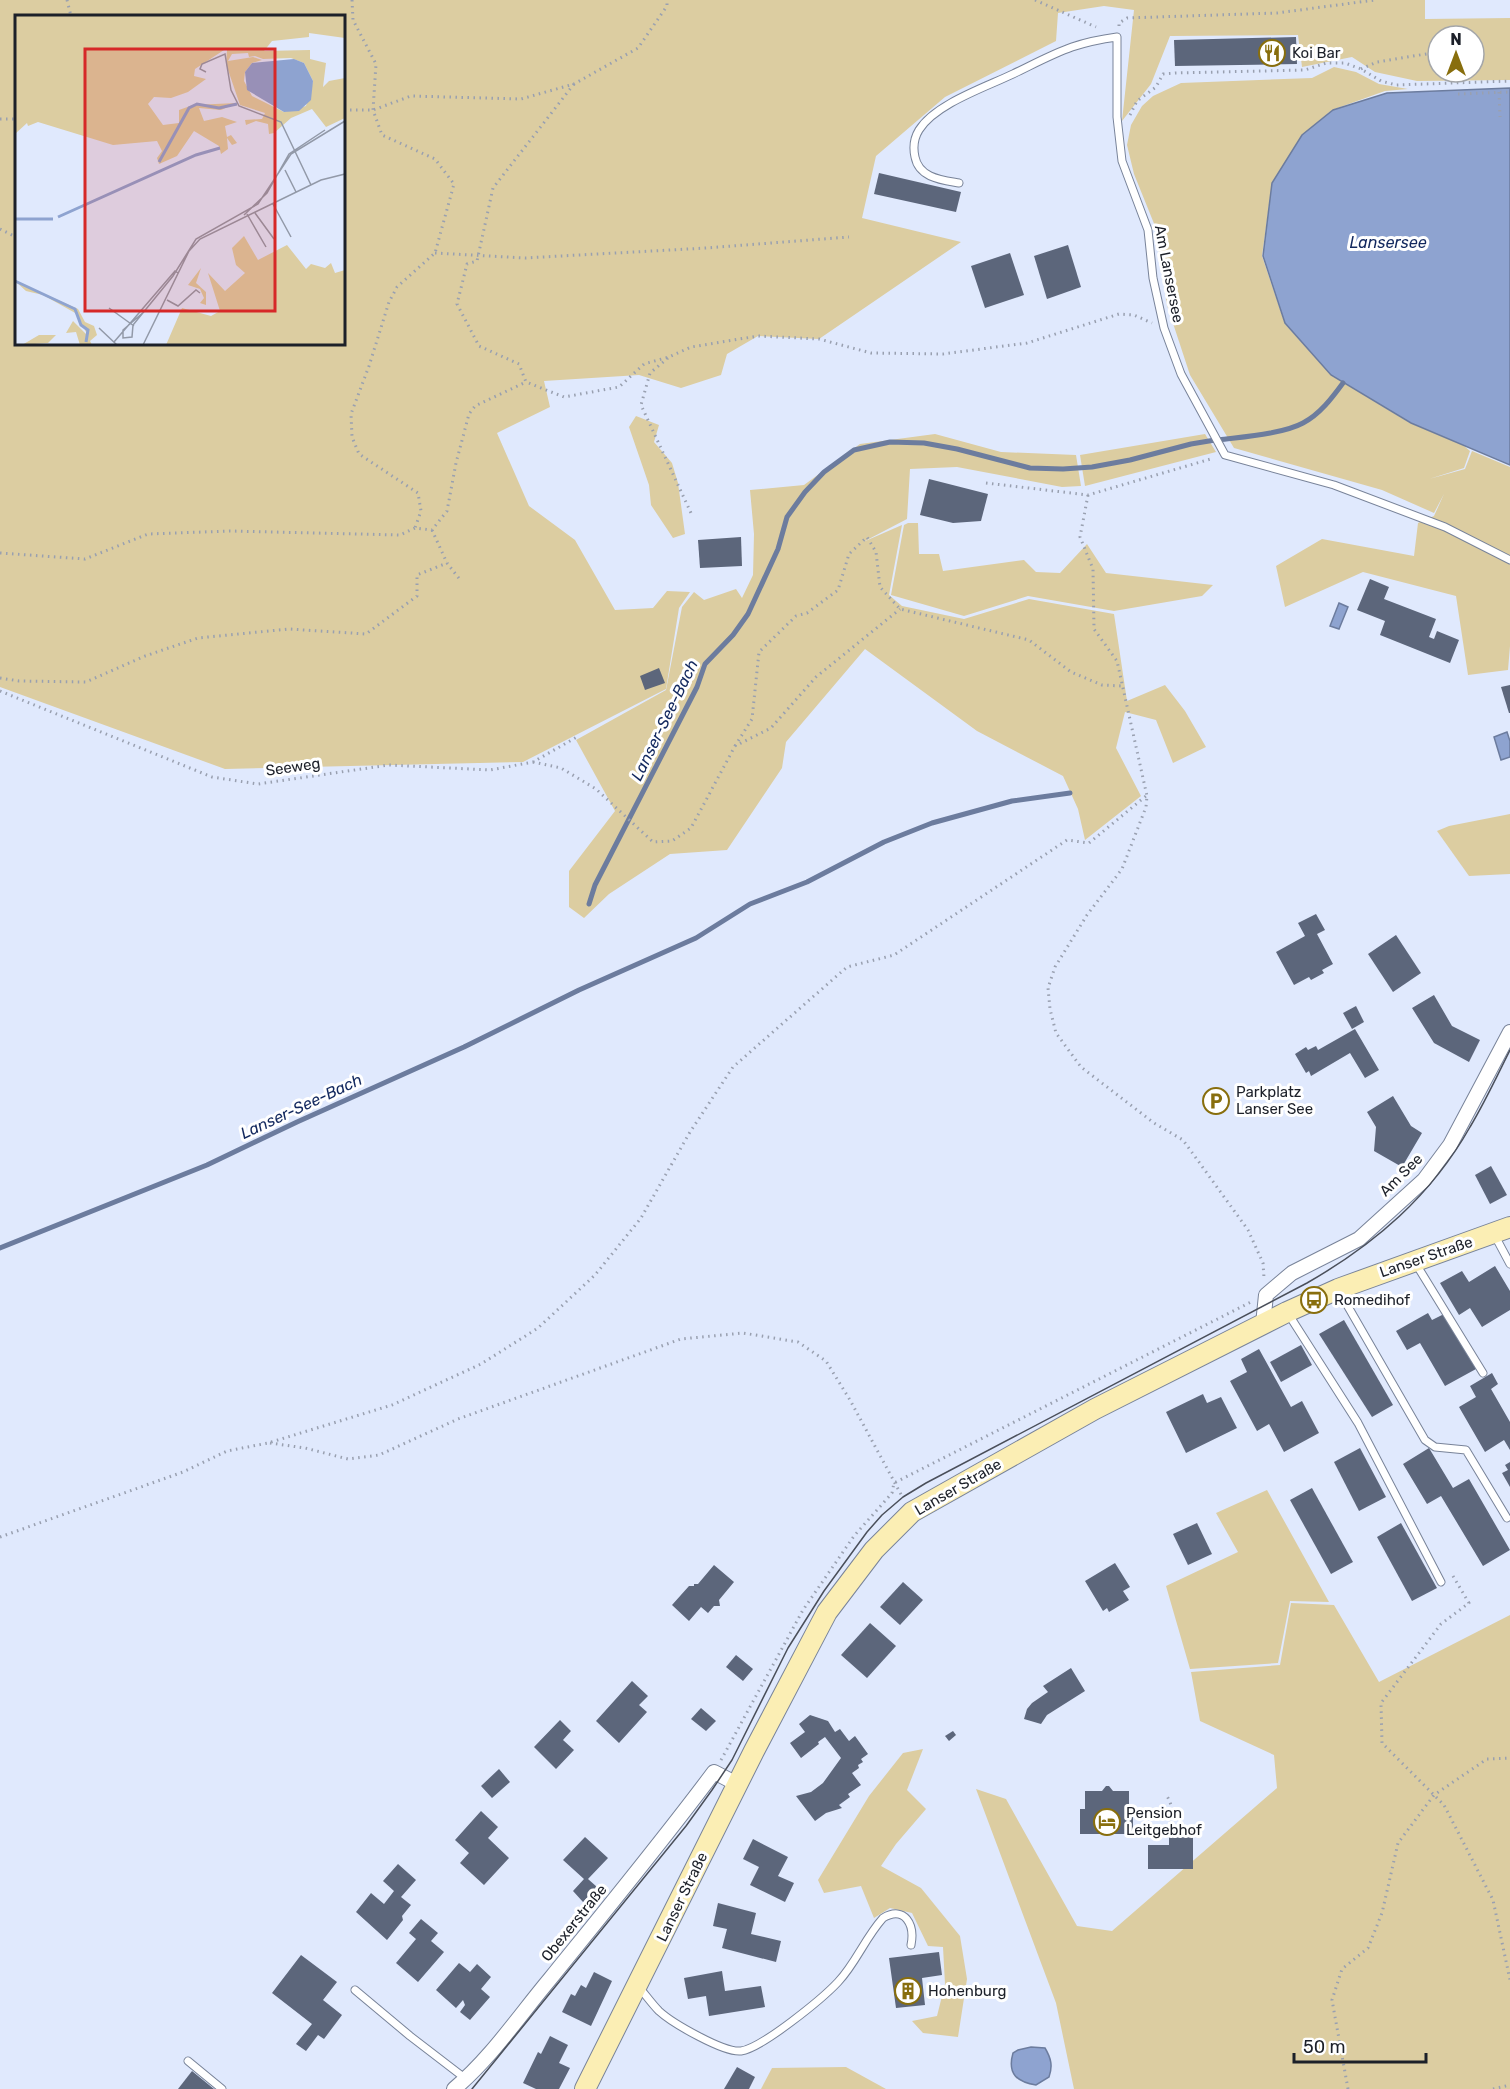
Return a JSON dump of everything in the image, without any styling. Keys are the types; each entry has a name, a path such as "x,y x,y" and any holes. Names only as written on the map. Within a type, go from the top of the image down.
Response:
{"main road":[{"name":"Lanser Straße","path":"585,2089 737,1784 827,1612 874,1550 912,1512 1095,1409 1287,1312 1338,1289 1502,1230"}],"street":[{"name":"Am See","path":"1266,1294 1292,1273 1359,1239 1424,1180 1450,1145 1510,1032"},
{"path":"1263,1324 1266,1294"},
{"name":"Obexerstraße","path":"454,2089 466,2079 662,1841 714,1772 737,1784"}],"lane":[{"name":"Am Lansersee","path":"1117,37 1117,117 1122,161 1149,230 1153,278 1164,328 1181,374 1225,455"},
{"path":"959,183 931,177 915,161 915,138 923,125 958,100 1062,51 1089,42 1117,37"},
{"path":"1225,455 1334,485 1445,527 1510,560"},
{"path":"1502,1230 1510,1264"},
{"path":"1415,1262 1483,1373"},
{"path":"1338,1289 1425,1440 1435,1447 1466,1450 1507,1518"},
{"path":"1287,1312 1358,1423 1441,1582"},
{"path":"638,1986 659,2010 677,2024 722,2047 732,2051 741,2051 750,2048 786,2025 839,1982 883,1918 893,1914 908,1919 913,1930 912,1945"},
{"path":"356,1990 466,2079"},
{"path":"188,2061 222,2089"}],"path":[{"path":"67,0 71,15"},
{"path":"352,0 353,20 376,64 373,110 382,135 435,159 454,184 435,253 398,288 388,302 350,421 352,438 359,454 418,493 421,512 415,528"},
{"path":"345,111 373,110 411,96 521,99 574,84 638,48 667,6 667,0"},
{"path":"1035,0 1117,37 1119,23 1127,18 1277,13 1375,0"},
{"path":"1361,69 1377,62 1426,54"},
{"path":"1119,135 1137,101 1156,87 1163,74 1305,70 1326,63 1345,63 1361,69 1380,81 1396,85 1510,81"},
{"path":"526,382 519,363 479,346 457,304 467,264 477,261 479,255 493,188 574,84"},
{"path":"1499,92 1500,117"},
{"path":"1458,94 1510,92"},
{"path":"0,229 15,236"},
{"path":"435,253 525,258 849,237"},
{"path":"432,530 447,512 456,463 469,414 475,406 526,382 564,397 619,387 644,364 669,357 691,347 758,336 819,339 871,353 943,354 1027,343 1119,314 1134,315 1164,328"},
{"path":"669,357 650,373 641,405 691,513"},
{"path":"986,483 1088,495 1225,455"},
{"path":"1088,495 1080,537 1093,569 1094,629 1117,662 1147,796 1146,807 1122,869 1087,915 1055,967 1048,987 1050,1009 1056,1033 1081,1067 1154,1123 1183,1140 1248,1230 1263,1263 1266,1294"},
{"path":"0,553 85,559 148,534 230,531 400,535 415,528 432,530"},
{"path":"432,530 447,563 461,581"},
{"path":"533,762 561,768 596,789 653,842 672,841 691,828 752,719 759,652 796,616 807,613 838,590 849,554 867,537 876,552 880,588 900,609 1029,640 1071,672 1102,686 1122,686"},
{"path":"0,678 19,681 86,682 145,656 198,638 289,629 366,634 417,596 417,575 447,563"},
{"path":"735,746 771,728 816,677 900,609"},
{"name":"Seeweg","path":"0,691 212,777 258,784 388,765 490,770 533,762"},
{"path":"533,762 576,737"},
{"path":"0,1536 183,1472 227,1451 268,1443 393,1405 481,1364 538,1328 595,1275 641,1218 690,1132 734,1067 847,967 894,955 1067,840 1089,843 1147,796"},
{"path":"268,1443 305,1448 348,1459 379,1455 458,1419 681,1339 743,1334 798,1342 826,1361 912,1512"},
{"path":"1429,1562 1446,1564 1469,1603 1441,1623 1381,1703 1382,1743 1444,1804 1493,1900 1510,1980"},
{"path":"1348,2089 1332,2000 1342,1970 1368,1948 1382,1913 1398,1843 1434,1795 1487,1759 1510,1758"},
{"path":"1137,1832 1168,1827 1172,1821 1172,1813 1169,1798 1166,1795"},
{"path":"1493,2089 1510,2085"}],"shaded area":[{"path":"0,0 1425,0 1425,19 1510,18 1510,80 1486,80 1486,24 1426,24 1426,81 1375,72 1352,57 1302,67 1298,35 1170,36 1151,84 1122,121 1134,10 1104,6 1058,13 1056,41 945,97 876,156 862,218 961,242 819,339 758,336 727,354 721,375 681,388 639,375 544,381 550,407 497,433 529,506 575,540 615,610 653,608 667,591 690,592 679,608 666,689 523,762 225,769 0,687"},
{"path":"1334,67 1356,72 1379,84 1408,89 1385,91 1332,110 1302,135 1272,183 1262,256 1285,324 1331,375 1410,423 1463,445 1470,451 1464,468 1429,479 1465,469 1472,451 1510,467 1508,670 1468,675 1456,596 1363,572 1285,607 1276,566 1322,539 1414,556 1418,523 1434,516 1444,494 1434,513 1382,490 1234,448 1190,375 1167,305 1155,226 1134,174 1127,145 1131,125 1142,106 1153,96 1181,83 1312,78"},
{"path":"636,416 659,425 654,442 672,463 678,483 685,534 673,538 651,505 649,485 629,427"},
{"path":"935,434 1001,452 1076,455 1081,486 1062,487 957,467 910,469 907,519 863,542 902,525 889,595 902,606 964,619 1029,599 1114,614 1127,701 1165,685 1185,711 1206,747 1173,763 1156,720 1125,712 1116,748 1141,796 1085,840 1078,809 1063,776 977,731 865,649 786,742 782,768 727,850 670,854 609,894 584,918 569,907 569,871 615,811 576,740 666,690 682,607 694,592 704,600 736,589 742,598 753,575 754,534 750,490 804,485 860,444"},
{"path":"1205,434 1216,452 1085,486 1080,455"},
{"path":"918,523 919,554 939,554 943,571 1024,560 1036,572 1060,573 1087,544 1106,573 1213,585 1202,596 1114,611 1028,596 964,616 891,595 904,525"},
{"path":"1510,814 1510,874 1469,876 1437,831 1449,826"},
{"path":"1267,1490 1329,1602 1290,1601 1278,1663 1190,1669 1166,1586 1238,1552 1216,1513"},
{"path":"1291,1603 1334,1605 1379,1682 1510,1615 1510,2089 1074,2089 1056,2003 976,1789 1006,1799 1077,1926 1112,1931 1277,1788 1274,1755 1200,1721 1191,1672 1280,1665"},
{"path":"923,1749 907,1790 926,1809 896,1844 881,1866 921,1888 960,1936 967,1979 958,2037 923,2033 912,2021 937,2016 945,1984 943,1947 928,1946 912,1913 890,1908 874,1918 861,1886 824,1893 818,1880 869,1796 903,1753"},
{"path":"846,2067 886,2089 761,2089 772,2068"}],"water":[{"name":"Lansersee","path":"1510,88 1510,465 1411,423 1331,375 1285,323 1263,256 1272,183 1302,135 1333,110 1387,93"},
{"path":"1339,603 1348,607 1339,629 1330,626"},
{"path":"1507,732 1510,741 1510,757 1501,760 1494,737"},
{"path":"1031,2047 1045,2048 1051,2062 1049,2077 1036,2085 1024,2082 1015,2076 1011,2066 1013,2053"}],"building":[{"path":"1296,37 1297,64 1175,66 1174,40"},
{"path":"879,173 961,192 956,212 874,194"},
{"path":"1068,245 1081,287 1047,299 1034,256"},
{"path":"1010,253 1024,295 985,308 971,266"},
{"path":"929,479 988,494 981,521 953,523 920,515"},
{"path":"741,537 742,566 700,568 698,540"},
{"path":"1370,579 1389,587 1384,599 1436,619 1429,637 1434,639 1437,631 1459,640 1450,663 1380,635 1385,621 1357,610"},
{"path":"659,668 665,683 645,690 640,676"},
{"path":"1510,685 1510,713 1509,713 1501,687"},
{"path":"1316,914 1325,930 1317,934 1333,964 1322,970 1324,973 1311,980 1309,977 1294,985 1276,952 1305,936 1298,923"},
{"path":"1396,935 1421,973 1393,992 1368,954"},
{"path":"1434,995 1452,1026 1480,1040 1469,1062 1434,1043 1412,1008"},
{"path":"1356,1006 1364,1022 1352,1029 1343,1013"},
{"path":"1355,1029 1379,1070 1365,1078 1350,1053 1311,1076 1309,1071 1306,1073 1295,1054 1306,1047 1308,1050 1316,1046 1318,1050"},
{"path":"1393,1096 1411,1126 1422,1133 1402,1167 1374,1151 1376,1127 1367,1112"},
{"path":"1491,1166 1507,1195 1490,1204 1475,1175"},
{"path":"1495,1266 1510,1291 1510,1310 1482,1327 1470,1308 1459,1315 1440,1283 1462,1271 1469,1282"},
{"path":"1428,1313 1432,1320 1444,1314 1476,1369 1445,1386 1420,1343 1407,1350 1396,1331"},
{"path":"1344,1320 1393,1405 1372,1417 1319,1334"},
{"path":"1301,1345 1312,1365 1281,1382 1270,1362"},
{"path":"1259,1349 1291,1407 1302,1401 1319,1433 1284,1452 1269,1424 1257,1431 1230,1381 1247,1372 1241,1359"},
{"path":"1492,1373 1498,1384 1491,1389 1510,1422 1510,1450 1504,1440 1485,1452 1459,1407 1476,1397 1470,1386"},
{"path":"1203,1394 1207,1403 1221,1397 1237,1428 1186,1453 1166,1412"},
{"path":"1360,1448 1386,1497 1359,1511 1334,1462"},
{"path":"1429,1448 1453,1488 1469,1479 1510,1550 1483,1566 1441,1496 1427,1504 1403,1464"},
{"path":"1510,1462 1510,1487 1502,1473 1508,1470 1505,1465"},
{"path":"1312,1488 1353,1562 1331,1574 1290,1500"},
{"path":"1197,1523 1212,1554 1188,1565 1173,1534"},
{"path":"1401,1523 1437,1588 1412,1601 1377,1537"},
{"path":"1115,1563 1130,1587 1123,1591 1129,1600 1109,1612 1107,1608 1103,1611 1085,1581"},
{"path":"714,1565 734,1582 719,1600 720,1606 714,1606 708,1613 701,1607 689,1621 672,1605 689,1586 698,1584"},
{"path":"903,1582 923,1600 900,1625 880,1607"},
{"path":"870,1623 896,1646 867,1678 841,1655"},
{"path":"736,1655 753,1669 743,1681 726,1667"},
{"path":"1071,1668 1085,1691 1047,1715 1041,1724 1024,1719 1032,1703 1048,1692 1043,1686"},
{"path":"632,1681 648,1696 639,1705 647,1712 619,1743 596,1721"},
{"path":"701,1708 716,1721 706,1731 691,1719"},
{"path":"810,1715 828,1721 835,1732 840,1729 849,1741 855,1736 868,1754 861,1759 863,1762 858,1765 859,1768 852,1773 861,1785 848,1794 850,1797 839,1805 842,1808 826,1813 815,1821 796,1796 811,1792 823,1783 841,1758 825,1737 801,1758 790,1743 805,1732 799,1724"},
{"path":"560,1720 571,1731 563,1740 574,1750 556,1769 534,1747"},
{"path":"953,1731 956,1735 949,1741 945,1736"},
{"path":"499,1769 510,1782 492,1798 481,1786"},
{"name":"Pension Leitgebhof","path":"1106,1786 1113,1791 1129,1791 1129,1809 1133,1809 1133,1834 1080,1834 1080,1809 1085,1809 1085,1791 1102,1791"},
{"path":"481,1811 498,1827 488,1838 509,1858 484,1885 460,1863 469,1853 455,1840"},
{"path":"1169,1829 1193,1829 1193,1869 1148,1869 1148,1845 1169,1845"},
{"path":"585,1837 608,1858 588,1879 597,1887 583,1902 573,1891 584,1879 563,1860"},
{"path":"753,1839 788,1857 778,1876 794,1883 785,1902 750,1885 759,1867 743,1859"},
{"path":"398,1864 416,1880 401,1897 411,1905 402,1916 403,1920 387,1940 356,1912 371,1893 384,1904 394,1891 383,1881"},
{"path":"718,1903 756,1913 751,1934 781,1941 776,1962 722,1948 727,1929 713,1926"},
{"path":"421,1919 438,1933 431,1941 444,1952 418,1982 396,1963 416,1939 409,1933"},
{"name":"Hohenburg","path":"939,1952 942,1975 922,1978 925,2005 896,2008 889,1958"},
{"path":"301,1955 337,1982 323,2000 342,2015 324,2039 318,2035 306,2051 296,2044 312,2024 272,1993"},
{"path":"459,1963 470,1972 477,1964 491,1977 481,1989 490,1997 470,2020 460,2012 465,2005 463,2000 456,2008 436,1990"},
{"path":"722,1971 725,1991 761,1986 765,2007 709,2016 706,1996 688,1999 684,1978"},
{"path":"594,1972 612,1981 591,2026 562,2012 571,1994 575,1996 581,1985 586,1988"},
{"path":"550,2036 568,2045 559,2063 570,2068 559,2089 536,2089 523,2083 538,2052 541,2054"},
{"path":"737,2067 755,2077 749,2089 724,2089"},
{"path":"192,2071 214,2089 178,2089"}],"waterway":[{"name":"Lanser-See-Bach","path":"1219,440 1295,427 1320,410 1343,383"},
{"name":"Lanser-See-Bach","path":"589,904 595,885 697,687 705,664 733,635 748,614 778,549 787,517 805,492 824,472 854,450 890,442 924,443 1030,468 1063,469 1092,467 1130,460 1215,440"},
{"name":"Lanser-See-Bach","path":"0,1248 207,1165 464,1047 579,990 696,938 750,904 807,882 884,842 932,823 1012,801 1070,793"}],"tram line":[{"path":"472,2089 686,1826 712,1790 732,1760 788,1648 824,1591 882,1515 903,1497 926,1483 1307,1283 1356,1252 1399,1216 1438,1175 1475,1118 1510,1050"}],"place":[{"name":"Koi Bar","path":"1272,53"},
{"name":"Parkplatz Lanser See","path":"1216,1101"},
{"name":"Romedihof","path":"1314,1300"},
{"name":"Pension Leitgebhof","path":"1107,1822"},
{"name":"Hohenburg","path":"908,1991"}]}
